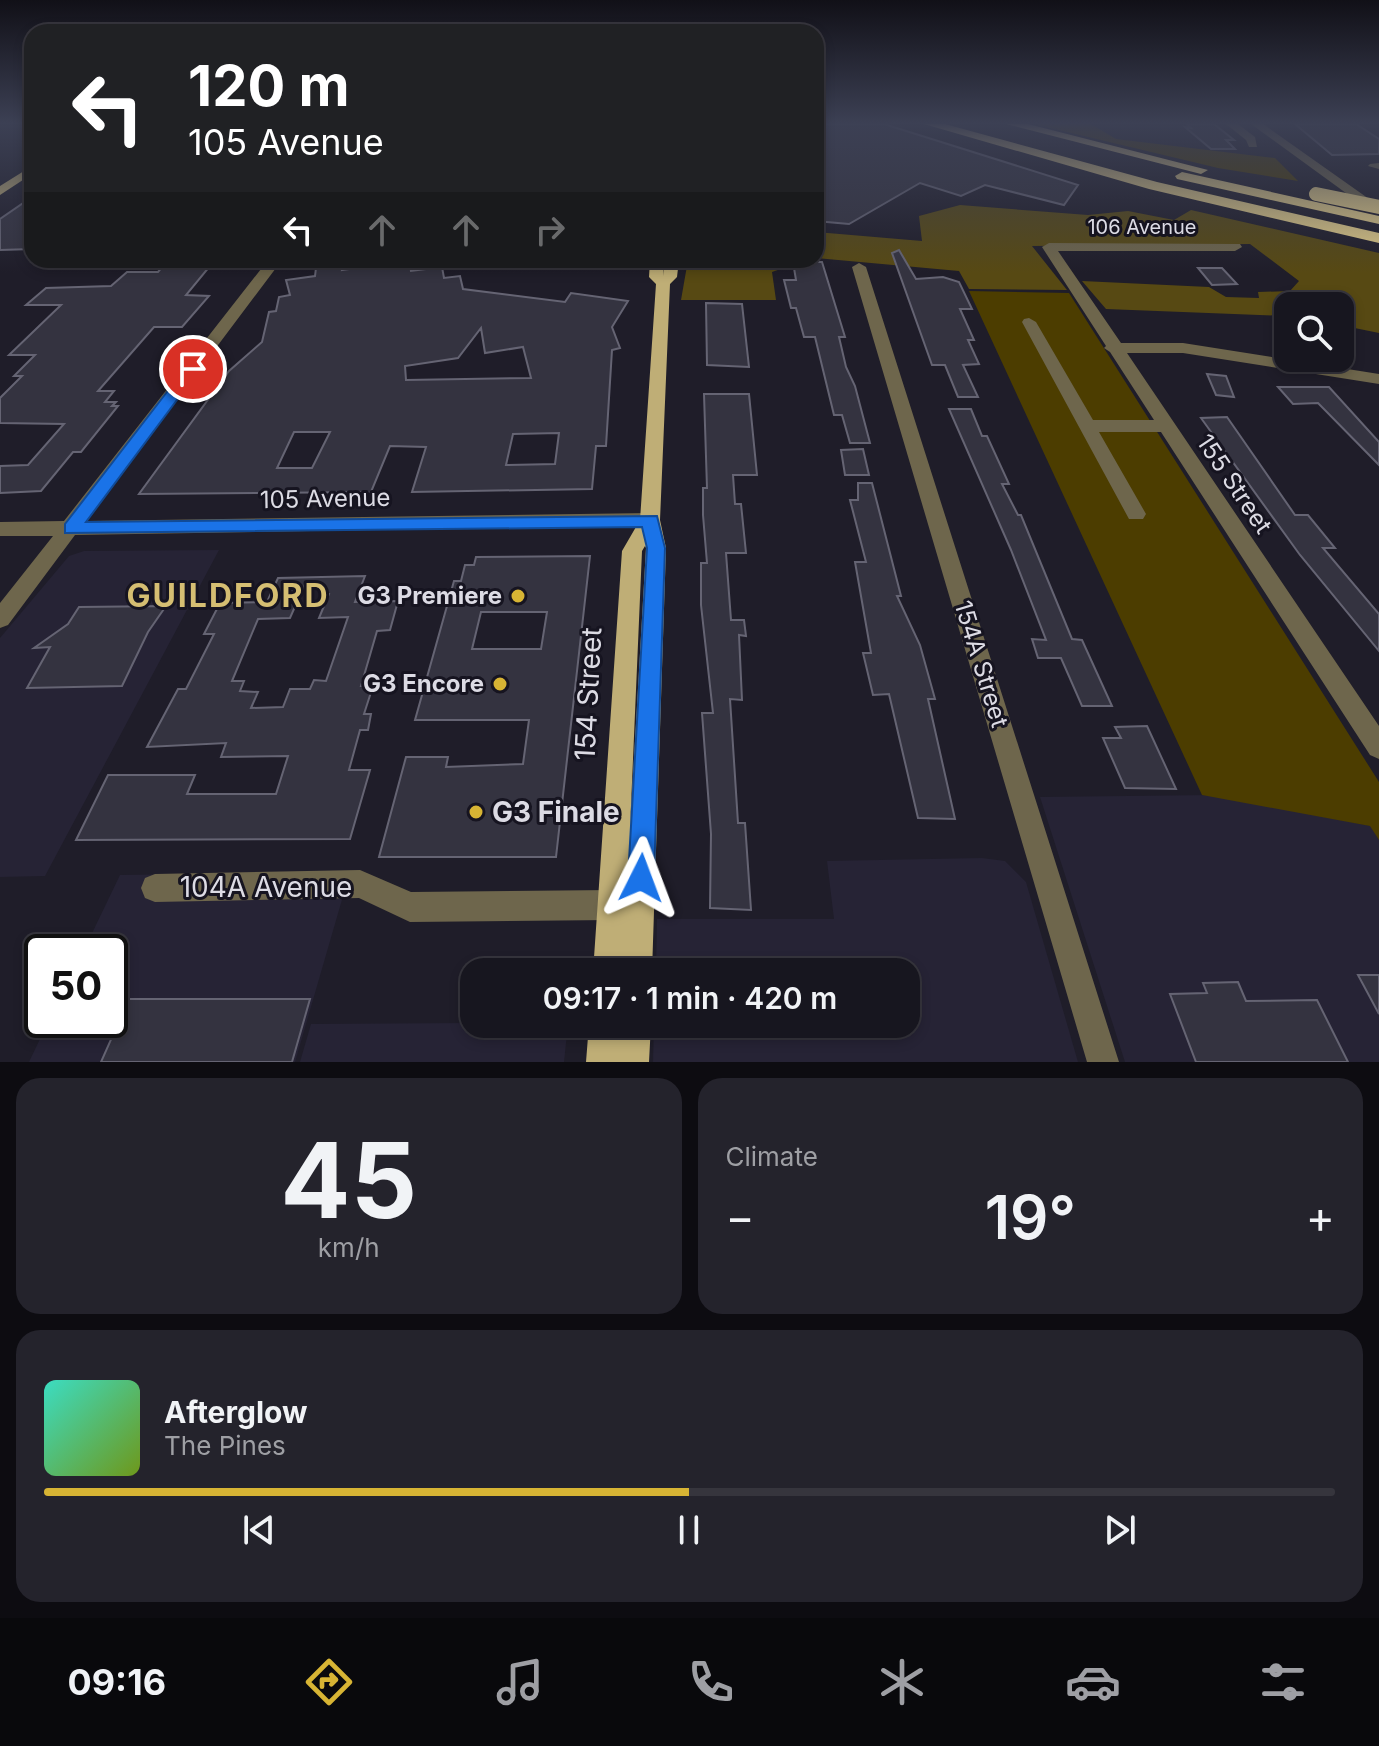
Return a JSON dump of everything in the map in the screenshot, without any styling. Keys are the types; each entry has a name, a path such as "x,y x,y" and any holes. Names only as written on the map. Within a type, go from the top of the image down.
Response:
{"highway":[{"path":"1109,174 1154,186 1378,230"},
{"path":"1150,174 1378,230"},
{"path":"1169,174 1378,230"},
{"path":"1227,174 1379,209"}],"main road":[{"path":"0,191 24,174"},
{"name":"154 Street","path":"657,268 656,277 663,283"},
{"name":"154 Street","path":"638,958 656,548 650,520 663,283 670,277 671,268"},
{"name":"154 Street","path":"609,958 632,551 650,520"},
{"path":"602,1062 604,1038"},
{"path":"633,1062 634,1038"}],"street":[{"path":"1328,174 1379,209"},
{"name":"106 Avenue","path":"1049,247 1235,247"},
{"name":"155 Street","path":"1049,247 1112,348 1379,747"},
{"name":"154A Street","path":"859,267 1103,1062"},
{"path":"0,619 269,268"},
{"path":"1029,322 1136,514"},
{"path":"1112,348 1183,348 1375,381"},
{"path":"1085,426 1165,426"},
{"name":"105 Avenue","path":"0,529 650,520"},
{"name":"104A Avenue","path":"155,888 360,884 410,907 612,905"}],"shaded area":[{"path":"1252,174 1291,174 1298,181"},
{"path":"960,205 1088,215 1128,211 1174,220 1191,210 1379,253 1379,333 1354,328 1354,292 1274,292 1274,315 1106,309 1082,281 1209,287 1226,297 1259,298 1258,292 1290,291 1299,281 1250,244 1032,246 1067,290 969,289 959,271 824,259 824,233 922,241 919,216"},
{"path":"687,268 783,268 772,272 776,300 681,300"},
{"path":"969,291 1069,293 1379,782 1379,840 1370,826 1202,795"},
{"path":"219,550 45,876 0,877 0,638 69,556 84,551"},
{"path":"1213,795 1371,826 1379,840 1379,1062 1125,1062 1040,797"},
{"path":"982,858 1005,861 1026,882 1078,1062 653,1062 654,1038 920,1038 920,958 656,958 657,919 834,919 827,861"},
{"path":"350,872 295,1062 29,1062 40,1038 128,1038 128,934 92,934 120,875"},
{"path":"460,1023 460,1038 567,1038 564,1062 300,1062 311,1024"}],"building":[{"path":"824,174 1042,174 1078,185 1064,205 985,185 961,196 920,183 849,224 824,222"},
{"path":"24,202 24,249 0,250 0,219"},
{"path":"899,250 916,279 943,277 959,282 972,309 960,309 974,340 968,340 979,364 963,365 978,397 958,397 945,365 932,365 892,253"},
{"path":"161,268 208,268 186,295 209,296 182,327 154,327 98,391 114,391 105,402 116,402 112,406 118,406 81,452 73,452 41,491 0,493 0,466 28,465 64,424 0,423 0,398 22,376 14,376 35,355 9,355 61,305 26,305 46,288 111,286 127,272 158,272"},
{"path":"316,268 411,268 411,271 442,268 444,278 460,276 463,289 565,302 571,293 628,301 612,327 620,348 612,350 606,446 596,446 592,489 412,492 426,447 390,446 371,492 139,494 229,371 262,342 269,312 276,311 279,297 290,295 286,280 315,276","holes":["481,328 485,353 523,347 531,378 406,380 405,366 458,358","294,432 330,432 312,468 277,468","559,433 555,464 506,465 513,434"]},
{"path":"794,268 824,268 845,337 839,337 846,367 855,386 870,443 850,443 842,415 834,415 815,337 804,337 796,308 791,308 784,280 796,280"},
{"path":"1198,268 1222,268 1237,284 1212,285"},
{"path":"706,303 742,304 749,367 707,365"},
{"path":"1207,374 1226,376 1234,397 1216,395"},
{"path":"1278,387 1329,387 1379,442 1379,465 1318,403 1293,404"},
{"path":"704,394 749,394 757,475 733,475 735,504 741,504 746,553 726,553 731,620 744,620 746,636 739,635 742,700 730,699 738,823 745,823 751,910 710,908 711,834 702,713 713,713 701,605 701,563 707,563 703,515 703,488 707,488"},
{"path":"949,409 971,409 982,436 987,436 1009,484 1002,484 1018,515 1021,515 1072,639 1082,640 1112,706 1082,706 1061,658 1038,658 1032,639 1046,640 1011,550"},
{"path":"1227,417 1295,515 1308,515 1335,548 1323,548 1379,614 1379,651 1300,555 1201,418"},
{"path":"863,449 869,475 845,475 841,450"},
{"path":"858,483 872,483 901,596 897,596 920,645 935,699 928,699 955,819 918,818 889,694 873,695 863,653 871,653 855,562 866,562 850,500 858,500"},
{"path":"590,556 556,857 379,857 406,757 448,757 446,767 523,764 529,720 415,720 454,581 461,581 465,565 474,565 476,557","holes":["481,612 547,612 541,649 472,649"]},
{"path":"365,576 355,602 398,601 390,630 377,631 361,686 373,686 364,714 371,714 368,730 360,730 349,770 370,770 350,839 76,840 108,775 195,775 187,794 276,794 288,756 221,757 226,743 147,747 178,689 186,689 214,634 204,634 220,603 267,602 278,578","holes":["305,584 329,594 319,618 348,617 326,681 314,680 310,689 290,689 283,707 251,708 258,692 240,691 244,681 232,681 258,619 290,618"]},
{"path":"166,606 148,632 122,686 27,688 50,647 34,648 68,624 79,607"},
{"path":"1147,726 1176,789 1125,788 1103,738 1121,738 1115,727"},
{"path":"1358,975 1379,975 1379,1014"},
{"path":"1238,982 1246,1001 1317,1000 1348,1062 1196,1062 1170,994 1207,993 1203,983"},
{"path":"310,999 292,1062 101,1062 112,1038 128,1038 128,1001"}],"place":[{"name":"G3 Premiere","path":"518,596"},
{"name":"G3 Encore","path":"500,684"},
{"name":"G3 Finale","path":"476,812"}],"district":[{"name":"GUILDFORD","path":"228,596"}],"route":[{"path":"193,369 71,529 650,520 656,548 641,878"}]}
